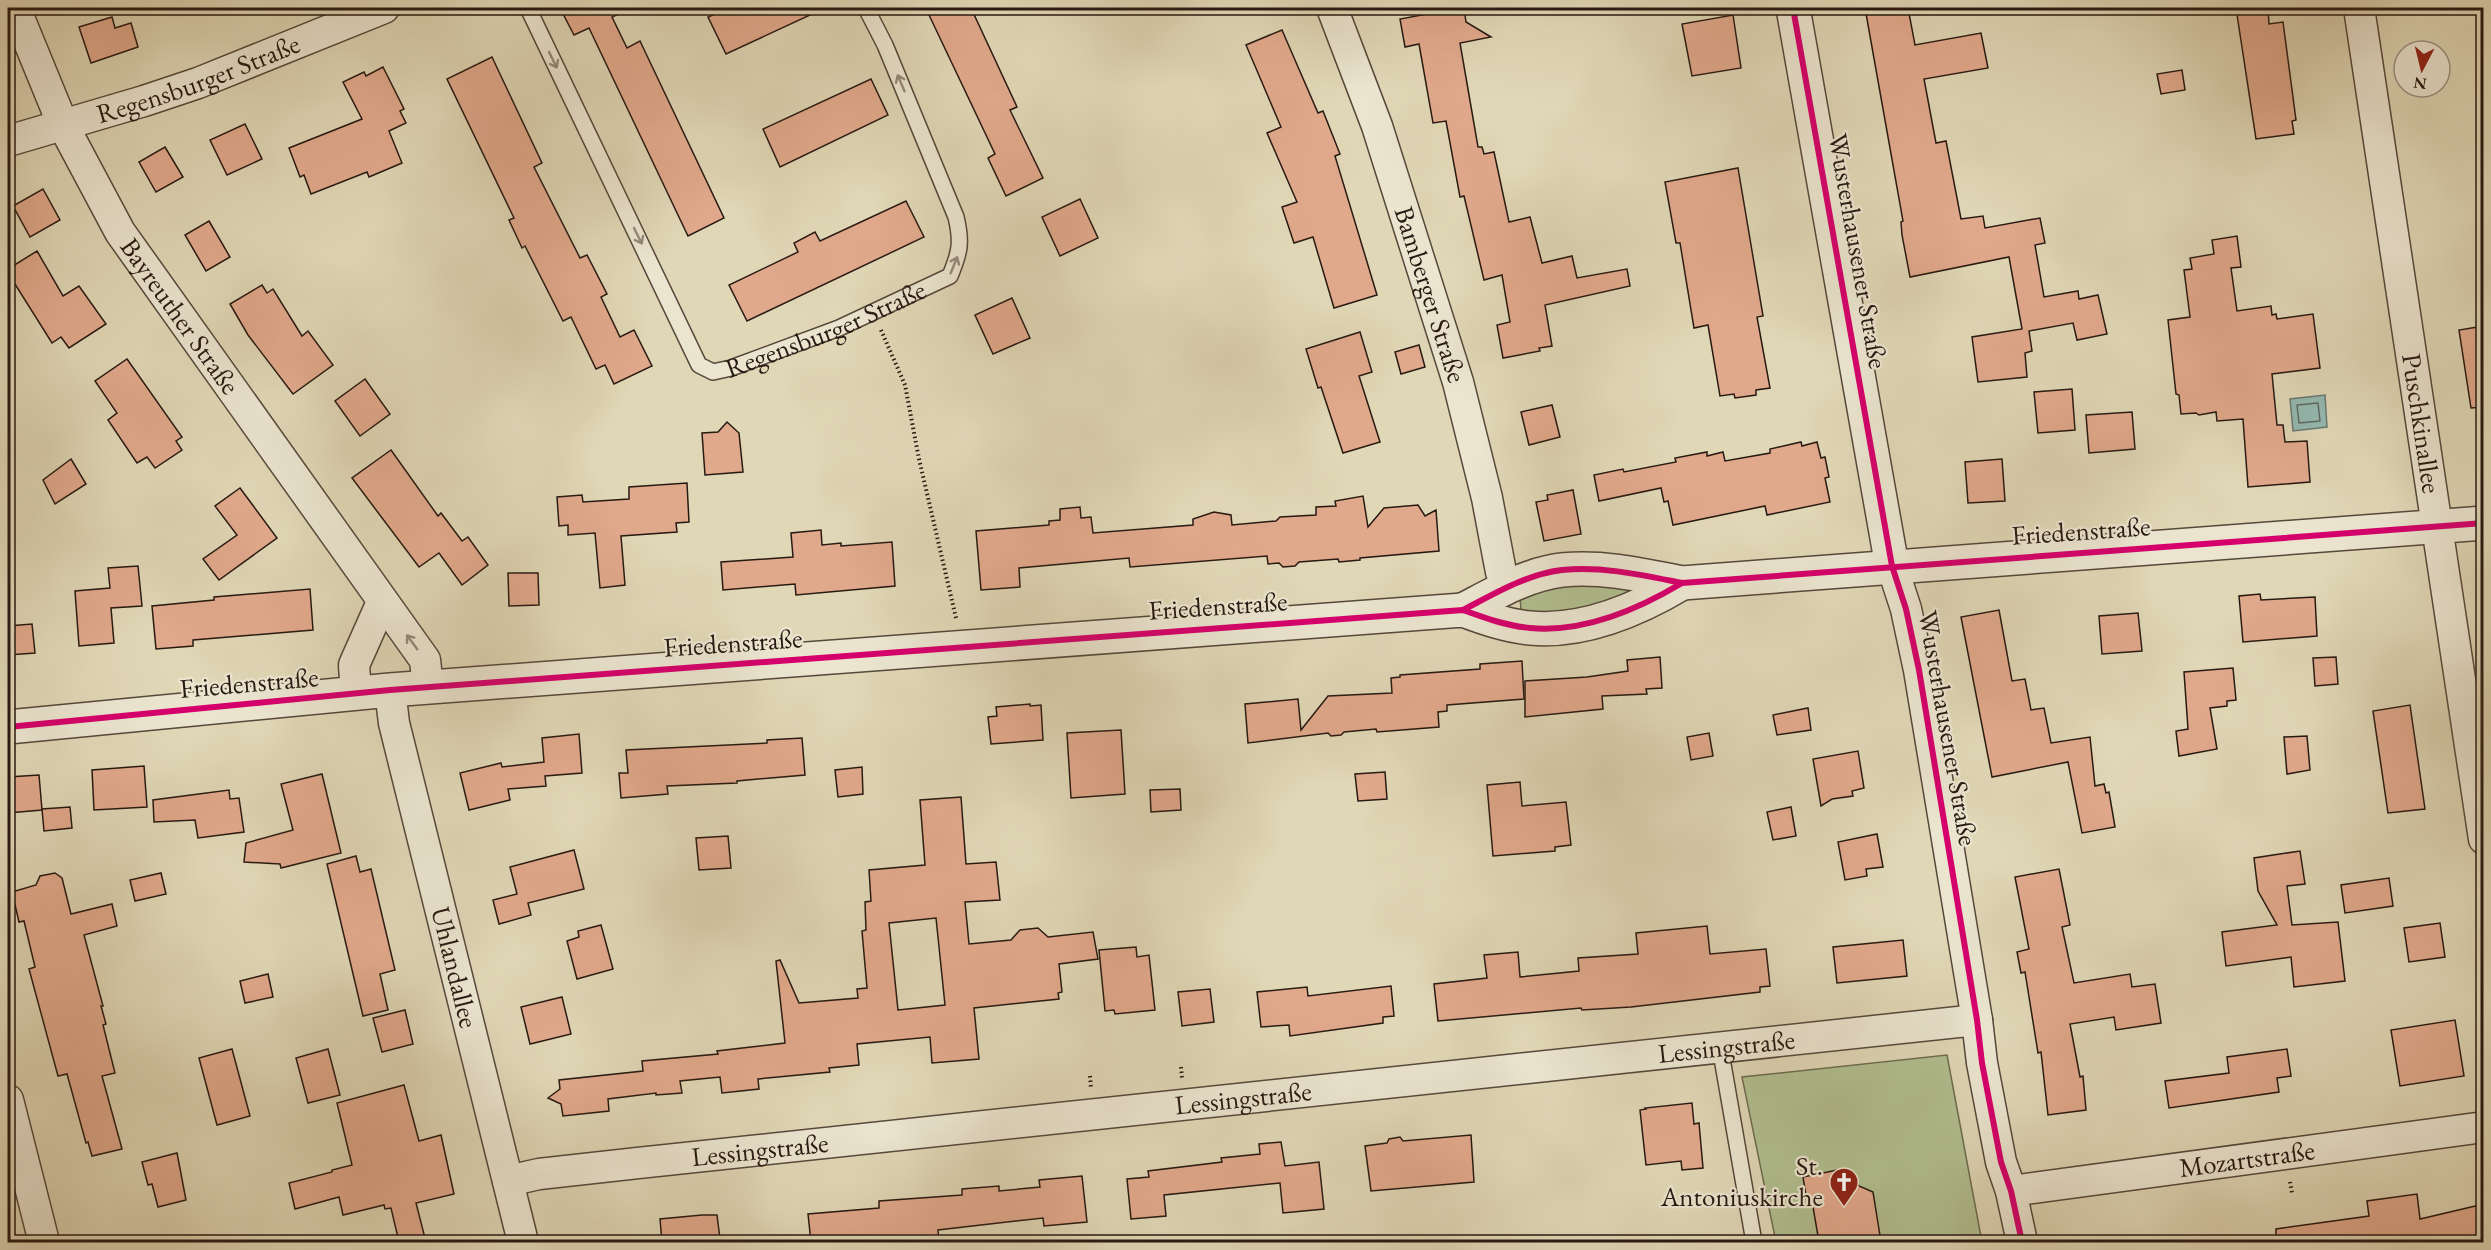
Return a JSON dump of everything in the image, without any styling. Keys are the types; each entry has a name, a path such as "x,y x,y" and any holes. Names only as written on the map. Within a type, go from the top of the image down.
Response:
{"street":[{"name":"Bayreuther Straße","path":"15,8 63,124 120,232 425,660 428,687"},
{"name":"Regensburger Straße","path":"8,141 144,101 216,76 384,8"},
{"name":"Bamberger Straße","path":"1332,8 1377,126 1458,382 1487,498 1501,572 1508,586"},
{"name":"Wusterhausener Straße","path":"1793,8 1892,566 1906,609 1919,670 1977,1020 1982,1063 2001,1162 2011,1191 2022,1242"},
{"name":"Puschkinallee","path":"2359,8 2435,527 2484,839"},
{"name":"Friedenstraße","path":"1463,610 1508,586 1560,570 1592,568 1682,583 2484,523"},
{"name":"Friedenstraße","path":"8,727 390,690 1463,610 1492,620 1529,628 1581,625 1615,616 1654,600 1682,583"},
{"path":"356,694 354,665 382,602"},
{"name":"Uhlandallee","path":"390,690 394,723 523,1242"},
{"name":"Lessingstraße","path":"508,1181 539,1174 638,1163 1977,1020"},
{"path":"8,1101 44,1242"},
{"name":"Mozartstraße","path":"2011,1191 2484,1127"}],"lane":[{"name":"Regensburger Straße","path":"528,8 699,365 713,372 731,368 873,313 950,276 962,239 956,217 927,142 885,45 866,8"},
{"path":"1720,1047 1754,1242"}],"path":[{"path":"873,313 905,385 919,459 956,620"},
{"path":"1977,1242 1988,1240"}],"green space":[{"path":"1558,580 1644,585 1614,610 1532,619 1521,609 1520,598"},
{"path":"1947,1055 1982,1242 1776,1242 1742,1077"}],"water":[{"path":"2325,395 2327,427 2293,431 2290,399"}],"building":[{"path":"560,8 632,8 612,17 627,48 640,41 724,218 688,236 589,28 574,35"},
{"path":"728,8 825,8 726,54 708,17"},
{"path":"945,8 971,8 1017,107 1010,110 1043,178 1006,196 988,158 995,154 929,15"},
{"path":"1432,8 1464,8 1466,22 1491,37 1460,43 1478,147 1482,147 1484,154 1494,152 1509,222 1530,217 1542,263 1572,256 1577,278 1627,269 1630,286 1545,305 1552,346 1539,348 1540,351 1503,358 1497,325 1510,322 1502,275 1484,280 1464,196 1460,197 1446,121 1433,123 1419,44 1405,47 1400,19 1433,13"},
{"path":"1865,8 1908,8 1915,45 1981,33 1988,68 1924,79 1936,143 1946,141 1961,219 1983,216 1985,228 2040,218 2045,243 2035,245 2044,297 2078,291 2079,299 2098,295 2107,334 2077,340 2073,323 2029,331 2032,351 2025,353 2027,377 1978,382 1972,337 2022,329 2009,257 1910,277 1902,235 1901,222 1903,221"},
{"path":"2236,8 2268,8 2269,24 2283,22 2296,120 2292,121 2294,134 2256,139"},
{"path":"1733,15 1741,68 1692,76 1682,24"},
{"path":"112,17 115,28 131,23 138,47 91,63 79,27"},
{"path":"1282,30 1318,113 1323,111 1340,154 1335,156 1377,295 1334,308 1313,237 1294,243 1282,207 1297,202 1267,133 1281,127 1246,45"},
{"path":"492,57 542,163 534,167 580,258 587,255 607,294 601,297 620,337 634,330 652,366 614,384 605,365 596,369 571,317 563,321 525,246 522,248 509,220 514,218 447,79"},
{"path":"383,67 404,109 400,111 406,123 389,131 402,163 369,177 367,172 311,194 304,175 300,177 289,148 362,119 343,82 364,72 366,76"},
{"path":"2182,70 2185,90 2161,94 2157,74"},
{"path":"871,79 888,115 780,167 763,129"},
{"path":"245,124 262,159 227,175 210,140"},
{"path":"165,147 183,177 156,192 139,162"},
{"path":"1738,168 1763,316 1757,317 1770,388 1756,390 1756,395 1735,398 1734,394 1720,396 1708,325 1694,328 1680,243 1676,243 1665,182"},
{"path":"43,189 60,220 30,237 13,206"},
{"path":"1080,199 1098,238 1060,256 1042,217"},
{"path":"906,201 924,237 747,321 729,285 798,252 794,243 815,232 820,241"},
{"path":"209,221 230,257 206,271 185,235"},
{"path":"2237,236 2241,267 2231,268 2237,311 2271,306 2272,315 2276,314 2277,319 2313,314 2320,368 2272,374 2277,425 2283,425 2285,442 2307,441 2310,482 2248,487 2243,419 2217,421 2216,412 2199,415 2196,413 2181,414 2179,395 2176,394 2168,320 2190,317 2184,270 2192,269 2190,258 2214,254 2212,240"},
{"path":"37,251 63,296 79,286 106,324 69,348 61,337 52,343 8,273 8,269"},
{"path":"262,285 267,293 273,289 302,336 308,331 333,365 293,394 248,335 230,304"},
{"path":"1012,298 1030,338 993,354 975,315"},
{"path":"2484,326 2484,407 2471,408 2459,330"},
{"path":"1360,332 1372,372 1359,376 1380,442 1343,453 1306,349"},
{"path":"1419,345 1425,367 1401,374 1395,352"},
{"path":"127,359 182,437 176,441 182,450 155,468 147,457 137,463 108,420 117,413 95,381"},
{"path":"365,379 390,414 360,436 335,401"},
{"path":"2072,389 2075,430 2038,433 2034,392"},
{"path":"1552,405 1560,437 1529,445 1521,412"},
{"path":"2132,412 2135,449 2089,453 2086,415"},
{"path":"727,422 739,433 743,472 705,475 702,433 718,432"},
{"path":"1801,442 1802,446 1817,442 1821,458 1825,457 1829,477 1825,478 1830,502 1767,515 1765,506 1673,525 1668,501 1664,502 1661,488 1599,501 1594,475 1676,462 1675,458 1707,452 1707,456 1723,452 1725,461 1770,453 1770,449"},
{"path":"391,450 438,516 441,513 462,541 468,537 488,565 462,585 439,553 419,567 352,478"},
{"path":"71,459 86,484 55,504 43,480"},
{"path":"2002,459 2005,501 1968,503 1965,462"},
{"path":"687,483 689,522 676,523 677,532 621,536 625,585 600,588 595,533 568,535 568,525 559,526 557,497 582,495 583,502 629,499 629,487"},
{"path":"240,488 277,538 219,580 203,559 237,535 215,506"},
{"path":"1573,490 1581,534 1544,541 1536,502 1548,500 1547,495"},
{"path":"1363,496 1368,527 1384,508 1418,505 1425,516 1436,510 1439,551 1339,562 1338,559 1299,562 1295,566 1283,567 1279,563 1268,564 1267,556 1130,567 1129,558 1019,568 1020,587 981,590 976,531 1049,525 1049,521 1060,520 1060,509 1080,507 1081,518 1091,517 1093,533 1193,525 1193,519 1214,512 1231,515 1232,525 1276,521 1280,517 1316,515 1316,507 1336,506 1335,501"},
{"path":"821,530 822,545 841,543 841,546 892,542 895,586 796,595 795,584 723,590 721,562 793,557 791,533"},
{"path":"138,566 142,606 111,608 114,643 79,646 75,591 110,588 108,568"},
{"path":"508,573 538,573 539,605 509,606"},
{"path":"310,589 313,630 193,640 193,646 156,649 152,606 214,600 214,597"},
{"path":"2260,594 2261,600 2315,597 2317,636 2243,642 2239,596"},
{"path":"1999,610 2012,681 2025,679 2031,710 2044,708 2051,743 2090,737 2095,786 2104,784 2106,793 2109,792 2115,827 2082,833 2068,762 1992,777 1961,617"},
{"path":"2138,613 2142,651 2102,654 2099,616"},
{"path":"32,624 35,653 8,655 8,626"},
{"path":"1660,657 1662,688 1646,689 1647,694 1602,696 1603,709 1525,717 1525,681 1587,677 1628,671 1627,660"},
{"path":"2336,657 2338,684 2315,686 2313,658"},
{"path":"1522,661 1524,699 1447,705 1447,711 1438,712 1439,727 1377,732 1376,729 1344,732 1341,735 1331,736 1328,733 1248,743 1245,704 1298,699 1301,730 1328,696 1392,693 1391,678 1400,677 1400,675 1480,669 1480,664"},
{"path":"2233,668 2236,700 2227,701 2227,706 2210,708 2217,749 2179,756 2176,731 2188,729 2184,672"},
{"path":"1030,704 1030,706 1041,705 1043,740 991,744 988,717 997,716 996,707"},
{"path":"2410,705 2425,809 2388,813 2373,711"},
{"path":"1808,708 1811,730 1777,735 1773,715"},
{"path":"1121,730 1125,794 1071,798 1067,733"},
{"path":"1709,733 1713,756 1691,760 1687,737"},
{"path":"579,734 582,773 545,776 546,786 508,789 510,800 469,810 460,773 501,763 502,767 544,762 542,738"},
{"path":"2307,736 2310,770 2287,774 2284,737"},
{"path":"802,738 805,775 737,781 737,783 667,786 668,794 621,798 619,773 628,773 626,750 767,743 767,740"},
{"path":"1858,751 1864,788 1852,791 1853,796 1832,799 1821,806 1813,759"},
{"path":"144,766 147,807 94,810 92,770"},
{"path":"862,767 863,794 838,797 835,770"},
{"path":"1385,772 1387,799 1358,801 1355,774"},
{"path":"322,774 341,853 281,868 280,864 244,862 246,843 293,830 281,784"},
{"path":"39,775 42,810 8,813 8,777"},
{"path":"1520,782 1522,806 1566,802 1571,845 1555,847 1555,851 1493,856 1487,785"},
{"path":"1180,789 1181,810 1151,812 1150,790"},
{"path":"229,790 230,799 239,798 244,832 198,838 195,820 154,822 153,800"},
{"path":"961,797 966,864 996,862 1000,900 965,902 969,944 1011,940 1020,930 1038,928 1048,937 1093,932 1098,959 1059,964 1062,992 1058,993 1059,999 974,1008 979,1059 932,1063 930,1037 857,1044 859,1065 829,1068 830,1072 758,1079 759,1089 722,1093 720,1077 680,1081 682,1093 656,1095 656,1093 608,1099 609,1111 563,1116 561,1104 548,1098 560,1089 559,1080 643,1071 642,1061 718,1054 717,1051 785,1043 776,961 780,960 799,1003 858,998 857,989 867,988 862,931 866,930 865,902 871,901 869,870 925,865 920,800","holes":["936,918 945,1005 898,1010 889,923"]},
{"path":"70,807 72,828 44,831 42,809"},
{"path":"1791,807 1796,836 1773,840 1767,812"},
{"path":"1877,834 1883,867 1866,869 1867,876 1845,880 1838,842"},
{"path":"728,836 731,868 699,870 696,838"},
{"path":"574,850 584,889 528,903 531,915 499,924 493,900 517,894 510,867"},
{"path":"2300,851 2305,884 2287,886 2292,925 2338,922 2345,981 2294,987 2291,957 2226,966 2222,932 2277,925 2258,891 2254,858"},
{"path":"356,856 360,872 371,869 395,970 380,974 388,1010 363,1016 327,864"},
{"path":"2059,869 2070,925 2062,927 2074,983 2130,974 2132,987 2155,984 2161,1023 2116,1030 2114,1017 2070,1024 2080,1077 2083,1076 2086,1110 2048,1115 2041,1052 2038,1053 2025,972 2021,973 2017,952 2029,949 2015,877"},
{"path":"55,873 62,878 71,914 112,904 117,926 84,935 103,1006 101,1006 106,1024 103,1025 115,1073 102,1076 122,1149 92,1156 88,1142 86,1143 67,1074 58,1076 29,969 35,967 24,921 19,922 12,892 36,885 40,876"},
{"path":"161,873 166,894 135,901 130,880"},
{"path":"2389,878 2393,906 2345,913 2341,885"},
{"path":"2440,923 2445,957 2409,962 2404,928"},
{"path":"601,925 613,969 577,979 567,941 579,937 578,931"},
{"path":"1707,926 1710,954 1766,949 1770,986 1760,987 1760,992 1631,1007 1582,1010 1581,1008 1438,1021 1434,984 1487,978 1484,955 1518,952 1520,977 1579,971 1578,958 1638,954 1636,933"},
{"path":"1903,940 1907,976 1837,983 1833,947"},
{"path":"1136,947 1137,957 1149,955 1155,1010 1115,1014 1114,1010 1105,1011 1099,950"},
{"path":"268,974 273,997 245,1003 240,981"},
{"path":"1391,986 1394,1016 1383,1017 1383,1023 1290,1036 1289,1025 1261,1027 1257,992 1307,987 1308,996"},
{"path":"1210,989 1214,1022 1182,1026 1178,992"},
{"path":"562,997 571,1034 530,1044 521,1007"},
{"path":"405,1010 413,1044 382,1052 373,1018"},
{"path":"2455,1020 2464,1076 2400,1086 2391,1030"},
{"path":"232,1049 250,1116 217,1125 199,1058"},
{"path":"328,1049 340,1095 308,1103 296,1058"},
{"path":"2287,1049 2291,1076 2277,1078 2279,1092 2169,1108 2165,1081 2229,1073 2227,1057"},
{"path":"404,1085 419,1141 441,1135 454,1194 416,1203 426,1242 399,1242 391,1208 385,1209 384,1205 343,1215 339,1197 295,1209 289,1183 352,1165 337,1103"},
{"path":"1692,1103 1694,1124 1699,1123 1703,1168 1682,1170 1681,1161 1646,1165 1640,1110"},
{"path":"1471,1135 1474,1182 1371,1191 1365,1146 1387,1143 1389,1139 1400,1137 1403,1141"},
{"path":"1281,1142 1285,1166 1319,1162 1324,1209 1283,1213 1280,1183 1164,1195 1166,1216 1131,1219 1127,1179 1149,1177 1148,1171 1222,1162 1221,1158 1260,1154 1259,1144"},
{"path":"177,1153 186,1200 158,1207 152,1184 148,1185 142,1162"},
{"name":"St. Antoniuskirche","path":"1842,1169 1853,1173 1859,1186 1873,1192 1881,1242 1819,1242 1812,1201 1807,1202 1803,1177"},
{"path":"1082,1176 1087,1222 1044,1226 1043,1218 938,1230 939,1242 811,1242 808,1214 879,1208 879,1201 962,1195 962,1189 999,1186 999,1191 1040,1187 1039,1180"},
{"path":"2417,1194 2420,1219 2484,1204 2484,1242 2276,1242 2276,1229 2369,1216 2367,1201"},
{"path":"717,1215 720,1239 705,1242 662,1242 660,1219"}],"cycle path":[{"path":"1793,8 1892,566 1906,609 1919,670 1977,1020 1982,1063 2001,1162 2011,1191 2022,1242"},
{"path":"1463,610 1523,580 1562,570 1607,570 1682,583 2484,523"},
{"path":"8,727 390,690 1463,610 1513,625 1550,629 1609,618 1647,602 1682,583"}],"place":[{"name":"St. Antoniuskirche","path":"1844,1208"}]}
